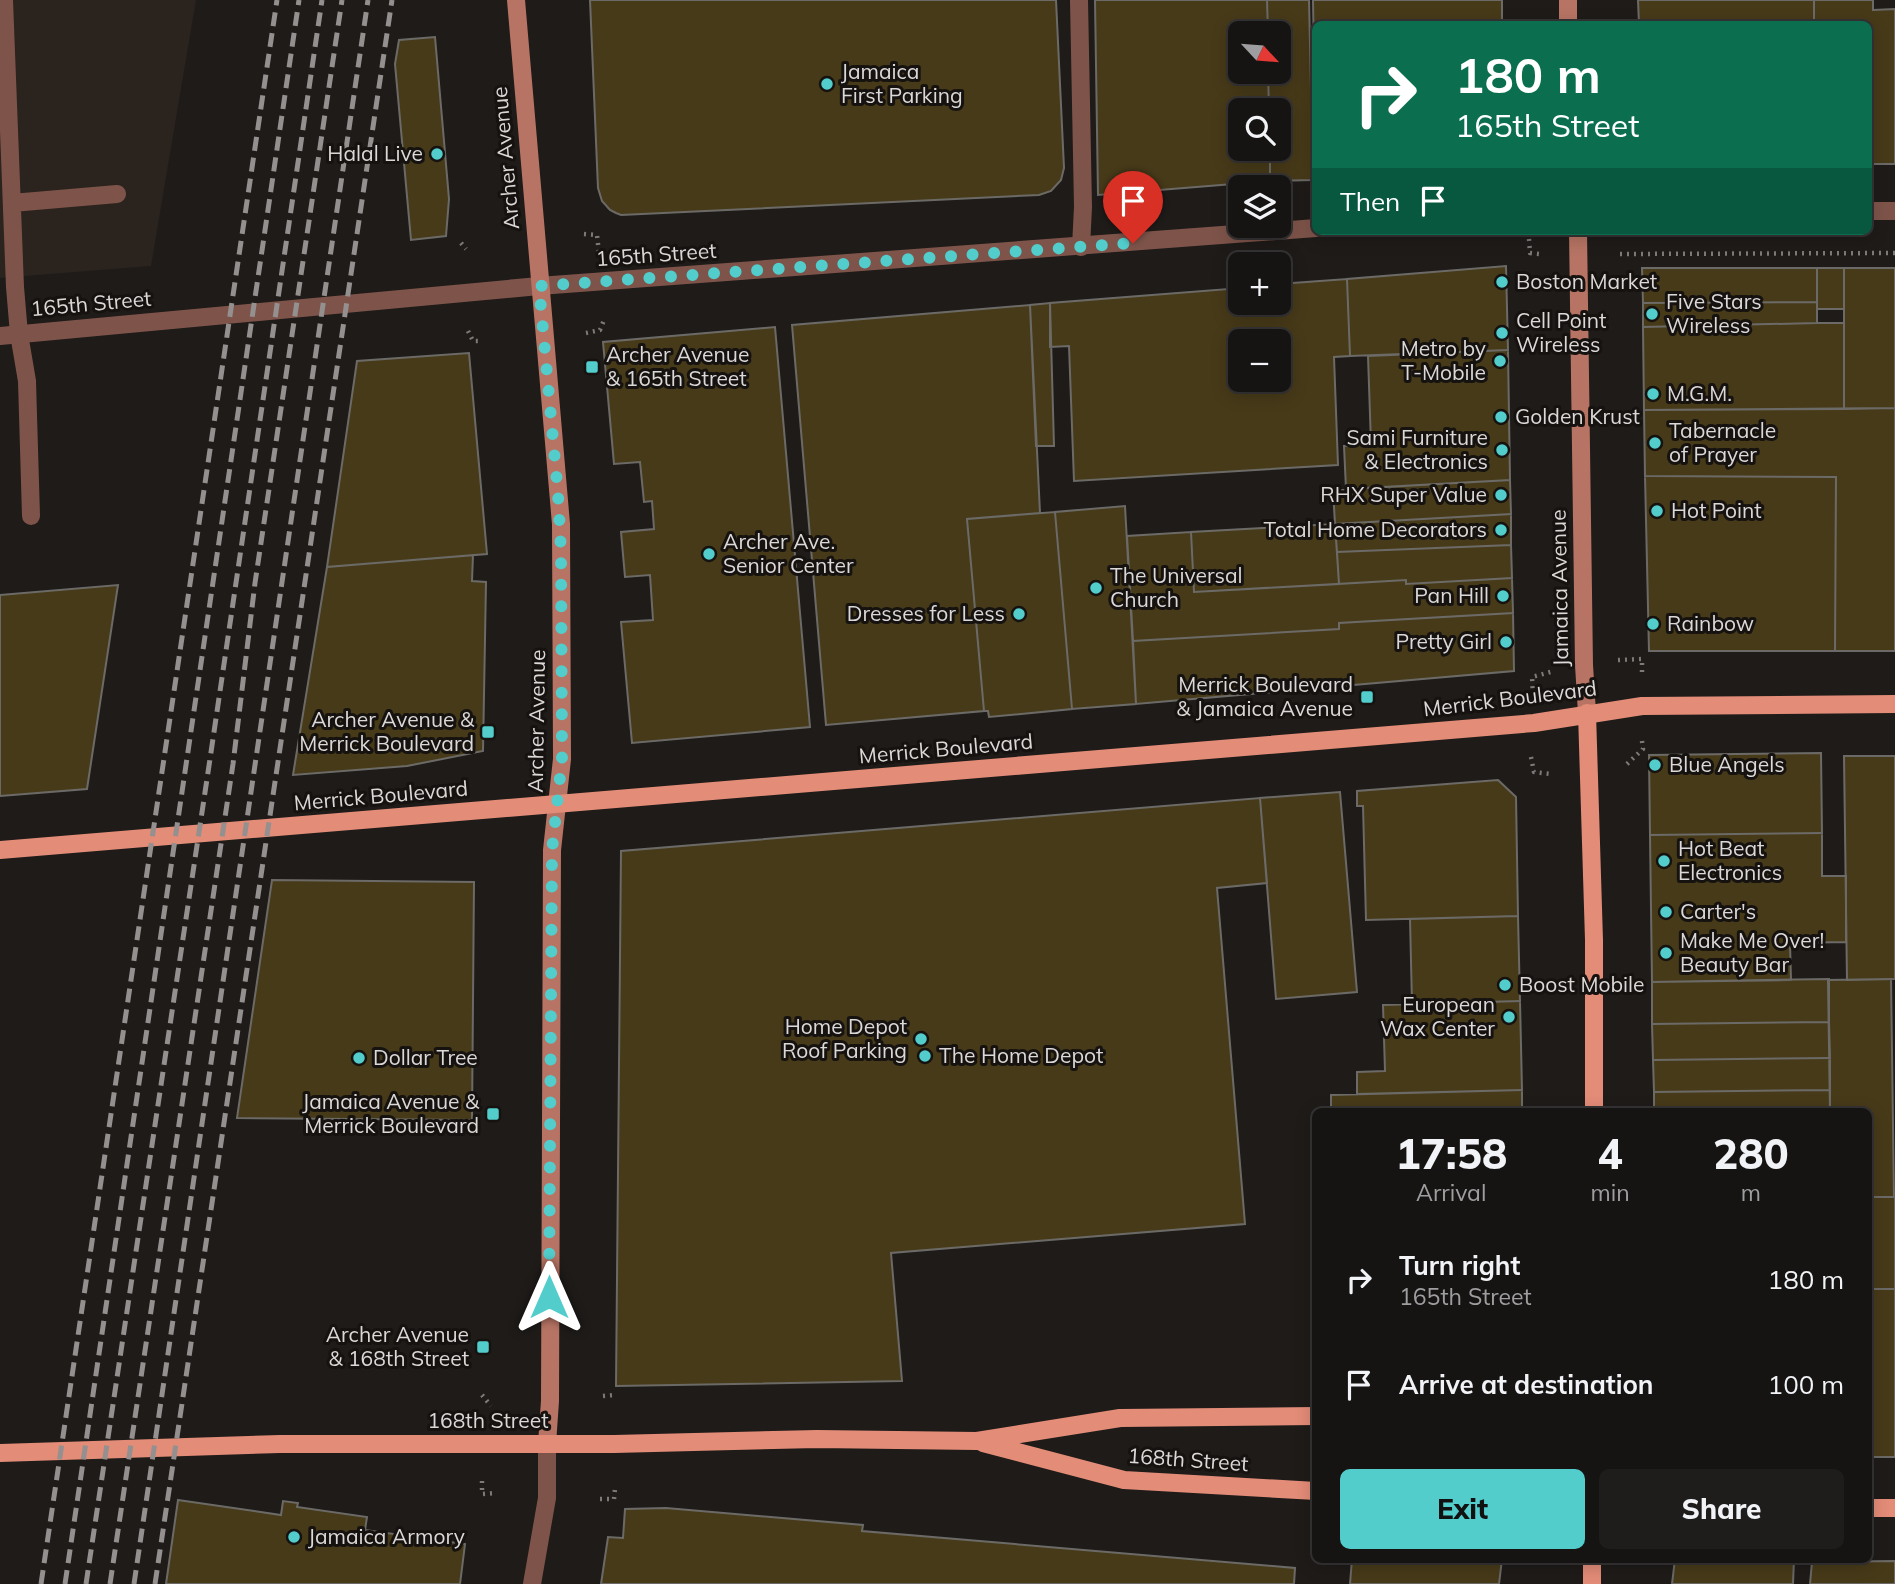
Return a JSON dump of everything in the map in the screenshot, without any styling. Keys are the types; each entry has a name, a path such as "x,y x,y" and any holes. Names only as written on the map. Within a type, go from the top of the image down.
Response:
{"main road":[{"name":"Merrick Boulevard","path":"0,850 1520,724 1642,706 1895,704"},
{"name":"Jamaica Avenue","path":"1587,713 1594,940 1594,1108"},
{"name":"168th Street","path":"0,1453 280,1444 547,1444 817,1439 977,1441 1120,1418 1312,1416"},
{"name":"168th Street","path":"977,1441 1124,1480 1312,1491"},
{"path":"1872,1508 1895,1508"},
{"path":"1592,1563 1592,1584"}],"street":[{"path":"4,0 19,334 27,381 31,516"},
{"name":"Archer Avenue","path":"516,0 561,524 562,759 552,850 550,1401 547,1444"},
{"path":"1079,0 1083,207 1081,247"},
{"path":"1568,0 1568,21"},
{"path":"12,203 117,194"},
{"path":"1872,211 1895,211"},
{"name":"165th Street","path":"0,335 539,286 1312,228"},
{"name":"Jamaica Avenue","path":"1578,235 1587,713"},
{"path":"532,1584 547,1498 547,1444"}],"path":[{"path":"584,234 597,235 599,253"},
{"path":"1530,239 1530,253 1539,254"},
{"path":"461,243 466,249"},
{"path":"1620,254 1895,253"},
{"path":"586,333 600,330 604,320"},
{"path":"468,331 473,341 481,341"},
{"path":"1618,660 1642,659 1642,673"},
{"path":"1533,695 1532,677 1554,671"},
{"path":"1628,764 1643,749 1642,741"},
{"path":"1531,757 1534,772 1550,774"},
{"path":"482,1395 491,1406"},
{"path":"603,1396 614,1395"},
{"path":"482,1480 482,1494 497,1493"},
{"path":"600,1499 614,1499 615,1489"}],"shaded area":[{"path":"0,0 196,0 151,266 0,278"}],"building":[{"name":"Jamaica First Parking","path":"590,0 1056,0 1064,168 1061,180 1051,191 1039,195 621,215 610,210 602,201 598,188"},
{"path":"1095,0 1267,0 1268,21 1228,21 1228,84 1268,84 1269,98 1228,98 1228,161 1270,161 1270,175 1228,175 1228,184 1098,195"},
{"path":"1267,0 1309,0 1312,180 1291,181 1291,175 1270,175 1270,161 1291,161 1291,98 1269,98 1268,84 1292,84 1292,21 1268,21"},
{"path":"1313,0 1502,0 1502,21 1313,21"},
{"path":"1638,0 1814,0 1814,21 1639,21"},
{"path":"1814,0 1873,0 1873,10 1895,9 1895,164 1872,164 1872,21 1814,21"},
{"path":"435,37 449,199 446,236 411,240 395,64 399,40"},
{"path":"1506,266 1508,350 1350,356 1347,279"},
{"path":"1642,268 1817,268 1817,302 1643,303"},
{"path":"1817,268 1844,268 1844,309 1817,309"},
{"path":"1844,268 1895,268 1895,408 1844,409"},
{"path":"1347,279 1350,356 1334,357 1338,465 1074,481 1069,346 1050,347 1050,303 1228,289 1228,315 1291,315 1291,283"},
{"path":"1817,302 1817,323 1643,327 1643,303"},
{"path":"1050,303 1054,446 1036,446 1030,305"},
{"path":"1030,305 1040,513 967,519 984,711 826,725 792,325"},
{"path":"1844,323 1844,409 1644,410 1643,327"},
{"name":"Archer Ave. Senior Center","path":"775,327 810,727 632,743 621,622 653,620 650,575 625,577 621,532 654,529 652,501 644,502 640,462 614,464 603,342"},
{"path":"1508,350 1510,480 1346,489 1344,446 1371,444 1368,356"},
{"path":"469,353 487,554 327,567 357,361"},
{"path":"1895,408 1895,651 1835,651 1836,477 1645,476 1644,410"},
{"path":"1645,476 1836,477 1835,651 1649,651"},
{"path":"1510,480 1511,514 1335,524 1333,490"},
{"name":"The Universal Church","path":"1125,506 1136,704 1072,709 1055,512"},
{"path":"1055,512 1072,709 989,717 988,711 984,711 967,519"},
{"path":"1511,514 1511,545 1337,552 1335,524"},
{"path":"1335,524 1339,584 1194,592 1191,532"},
{"path":"1191,532 1194,592 1406,580 1406,584 1512,578 1513,613 1339,623 1339,629 1133,641 1127,536"},
{"path":"1511,545 1512,578 1406,584 1406,580 1339,584 1337,552"},
{"path":"473,555 472,581 486,582 483,751 407,766 293,775 327,567"},
{"path":"118,585 87,789 0,796 0,595"},
{"path":"1513,613 1514,671 1136,704 1133,641 1339,629 1339,623"},
{"path":"1821,753 1822,833 1650,835 1649,755"},
{"path":"1844,756 1895,756 1895,979 1847,980"},
{"path":"1498,780 1516,797 1518,916 1366,920 1363,806 1357,806 1357,791"},
{"path":"1340,792 1357,992 1276,999 1260,798"},
{"name":"Home Depot Roof Parking","path":"1260,798 1267,883 1217,888 1245,1224 891,1253 902,1381 616,1386 621,851"},
{"path":"1822,833 1822,876 1846,876 1846,942 1790,943 1791,980 1652,982 1650,835"},
{"name":"Dollar Tree","path":"272,880 474,882 472,1120 237,1118"},
{"path":"1518,916 1520,1001 1412,1004 1410,919"},
{"path":"1829,979 1829,1022 1652,1024 1652,982"},
{"path":"1891,979 1894,1197 1872,1197 1872,1108 1830,1108 1828,980"},
{"path":"1520,1001 1522,1090 1357,1094 1357,1072 1385,1071 1383,1005"},
{"path":"1829,1022 1830,1058 1653,1060 1652,1024"},
{"path":"1830,1058 1830,1090 1654,1092 1653,1060"},
{"path":"1522,1090 1522,1108 1331,1108 1331,1095"},
{"path":"1830,1090 1830,1108 1654,1108 1654,1092"},
{"path":"1872,1197 1895,1197 1895,1289 1872,1289"},
{"path":"1872,1289 1895,1289 1895,1457 1872,1457"},
{"name":"Jamaica Armory","path":"178,1500 281,1515 283,1501 298,1503 297,1507 367,1517 365,1530 465,1544 460,1584 166,1584"},
{"path":"666,1508 863,1525 862,1531 1295,1568 1294,1584 601,1584 608,1537 623,1538 625,1509"},
{"path":"1895,1561 1895,1584 1810,1584 1812,1563"},
{"path":"1352,1563 1502,1563 1499,1584 1350,1584"},
{"path":"1675,1563 1794,1563 1793,1584 1672,1584"}],"railway":[{"path":"41,1584 277,0"},
{"path":"65,1584 299,0"},
{"path":"86,1584 322,0"},
{"path":"110,1584 233,764 255,583 342,0"},
{"path":"134,1584 368,0"},
{"path":"155,1584 392,0"}],"place":[{"name":"Jamaica First Parking","path":"827,84"},
{"name":"Halal Live","path":"437,154"},
{"name":"Boston Market","path":"1502,282"},
{"name":"Five Stars Wireless","path":"1652,314"},
{"name":"Cell Point Wireless","path":"1502,333"},
{"name":"Metro by T-Mobile","path":"1500,361"},
{"name":"Archer Avenue & 165th Street","path":"592,367"},
{"name":"M.G.M.","path":"1653,394"},
{"name":"Golden Krust","path":"1501,417"},
{"name":"Tabernacle of Prayer","path":"1655,443"},
{"name":"Sami Furniture & Electronics","path":"1502,450"},
{"name":"RHX Super Value","path":"1501,495"},
{"name":"Hot Point","path":"1657,511"},
{"name":"Total Home Decorators","path":"1501,530"},
{"name":"Archer Ave. Senior Center","path":"709,554"},
{"name":"The Universal Church","path":"1096,588"},
{"name":"Pan Hill","path":"1503,596"},
{"name":"Dresses for Less","path":"1019,614"},
{"name":"Rainbow","path":"1653,624"},
{"name":"Pretty Girl","path":"1506,642"},
{"name":"Merrick Boulevard & Jamaica Avenue","path":"1367,697"},
{"name":"Archer Avenue & Merrick Boulevard","path":"488,732"},
{"name":"Blue Angels","path":"1655,765"},
{"name":"Hot Beat Electronics","path":"1664,861"},
{"name":"Carter's","path":"1666,912"},
{"name":"Make Me Over! Beauty Bar","path":"1666,953"},
{"name":"Boost Mobile","path":"1505,985"},
{"name":"European Wax Center","path":"1509,1017"},
{"name":"Home Depot Roof Parking","path":"921,1039"},
{"name":"The Home Depot","path":"925,1056"},
{"name":"Dollar Tree","path":"359,1058"},
{"name":"Jamaica Avenue & Merrick Boulevard","path":"493,1114"},
{"name":"Archer Avenue & 168th Street","path":"483,1347"},
{"name":"Jamaica Armory","path":"294,1537"}],"route":[{"path":"549,1297 552,850 562,759 561,524 539,286 1133,243"}]}
